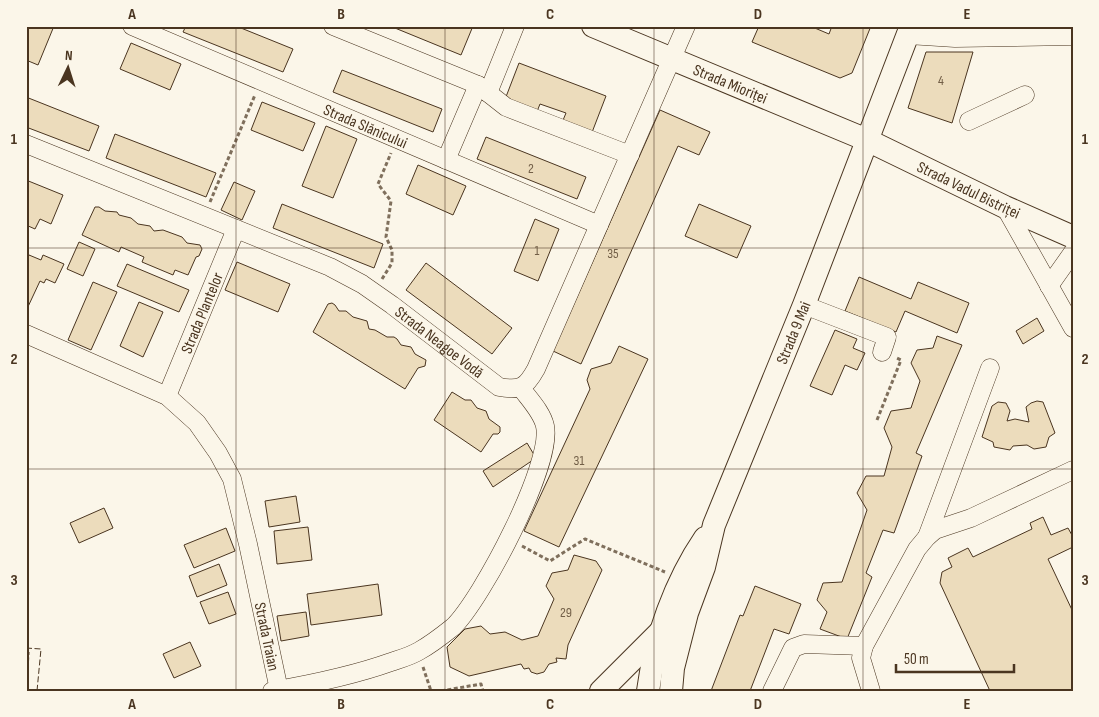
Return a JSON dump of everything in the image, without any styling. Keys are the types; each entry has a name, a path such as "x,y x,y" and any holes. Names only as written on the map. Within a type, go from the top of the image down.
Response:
{"main road":[{"name":"Strada Mioriței","path":"593,26 868,140"},
{"name":"Strada 9 Mai","path":"671,691 686,613 704,567 714,525 804,305 909,31"},
{"name":"Strada Vadul Bistriței","path":"868,140 1005,207 1073,236"},
{"name":"Strada 9 Mai","path":"648,691 662,630 689,561 714,525"},
{"path":"601,691 662,630"}],"street":[{"name":"Strada Slănicului","path":"132,26 160,32 260,80 599,225"},
{"path":"333,26 483,89 506,107 630,156"},
{"path":"446,160 515,26"},
{"path":"521,388 529,382 536,368 686,26"},
{"path":"909,31 955,38 1073,36"},
{"path":"969,121 1025,95"},
{"name":"Strada Neagoe Vodă","path":"26,144 330,268 374,292 499,387 512,390 521,388"},
{"path":"1005,207 1073,328"},
{"name":"Strada Plantelor","path":"167,396 236,229"},
{"path":"1050,286 1073,252"},
{"path":"804,305 888,337 882,352"},
{"name":"Strada Traian","path":"26,334 167,396 197,423 218,453 232,479 248,544 276,690 304,686 371,669 418,652 454,626 482,589 508,539 538,473 546,442 545,426 541,415 521,388"},
{"path":"927,537 990,368"},
{"path":"871,691 861,658 864,646 917,549 927,537 935,530 971,518 1073,470"},
{"path":"772,691 793,648 804,644 864,646"}],"path":[{"path":"204,216 260,80"},
{"path":"374,292 392,263 392,250 386,237 391,201 378,184 398,139"},
{"path":"877,420 901,360 882,352"},
{"path":"508,539 550,561 585,540 682,579"},
{"path":"418,652 430,691"},
{"path":"441,691 481,684 483,691"}],"building":[{"path":"26,26 54,26 38,65 26,60"},
{"path":"186,26 236,26 293,49 283,72 183,32"},
{"path":"390,26 473,26 461,55"},
{"path":"759,26 810,26 829,34 832,26 871,26 852,73 840,78 752,42"},
{"path":"131,43 181,64 170,90 120,69"},
{"path":"926,52 973,52 952,123 908,108"},
{"path":"519,63 606,96 591,135 561,125 566,113 540,104 536,114 504,102"},
{"path":"342,70 442,109 433,132 333,92"},
{"path":"26,97 99,126 89,151 26,127"},
{"path":"262,102 315,123 303,151 251,130"},
{"path":"660,110 710,132 699,155 678,146 581,364 553,351"},
{"path":"326,126 357,139 333,198 302,186"},
{"path":"115,134 216,173 206,197 106,158"},
{"path":"486,137 586,177 577,199 477,159"},
{"path":"418,165 466,186 453,215 406,194"},
{"path":"26,180 63,195 51,224 40,219 35,229 26,225"},
{"path":"234,182 255,191 242,220 221,210"},
{"path":"282,204 383,244 374,268 273,228"},
{"path":"699,204 751,226 737,258 685,236"},
{"path":"95,207 105,211 117,212 119,215 131,218 138,224 150,226 154,231 163,230 182,237 187,243 200,245 202,249 188,275 175,270 173,275 142,262 144,257 121,247 119,252 82,235"},
{"path":"535,219 559,229 538,281 514,271"},
{"path":"79,242 95,249 83,276 67,269"},
{"path":"29,255 41,260 43,255 64,264 55,283 46,279 44,283 40,281 26,311 26,261"},
{"path":"237,262 290,284 278,312 225,290"},
{"path":"426,263 512,328 492,354 406,290"},
{"path":"127,264 189,290 179,312 117,286"},
{"path":"859,277 911,299 918,282 969,303 957,333 905,311 896,332 845,311"},
{"path":"93,282 117,292 91,350 68,340"},
{"path":"139,302 163,312 143,357 120,346"},
{"path":"332,303 339,311 346,311 353,317 367,321 369,329 375,330 387,337 394,337 401,345 411,347 415,354 426,360 425,366 418,368 405,389 313,332 328,304"},
{"path":"1037,318 1044,331 1023,344 1016,331"},
{"path":"835,330 857,339 853,348 865,353 857,370 845,365 832,395 810,386"},
{"path":"937,336 962,345 916,453 922,456 894,533 883,530 866,573 872,577 847,639 820,629 827,612 817,600 823,583 842,582 867,510 857,493 866,476 884,476 892,447 884,428 891,411 911,408 920,381 911,363 917,350 933,348"},
{"path":"619,346 648,359 559,547 524,531 590,389 587,380 591,369 611,363"},
{"path":"452,392 465,400 471,400 477,408 486,411 489,419 500,427 500,432 493,434 481,452 434,420"},
{"path":"1037,401 1043,402 1055,433 1049,437 1046,447 1034,449 1027,445 1013,446 1010,450 994,447 993,442 982,437 992,406 998,402 1006,403 1010,411 1007,421 1015,419 1029,422 1026,407"},
{"path":"527,443 536,458 493,487 483,471"},
{"path":"296,496 300,522 269,527 265,501"},
{"path":"104,508 113,528 79,543 70,523"},
{"path":"1043,517 1051,535 1068,528 1073,537 1073,547 1048,559 1073,612 1073,691 990,691 940,583 942,572 952,567 948,558 968,548 973,557 1032,529 1030,523"},
{"path":"308,527 312,560 277,564 274,531"},
{"path":"226,528 235,551 194,568 184,545"},
{"path":"574,555 596,561 602,570 568,645 566,659 556,658 557,662 549,664 544,672 537,674 531,672 529,668 524,669 521,664 469,676 450,667 447,647 465,629 481,626 490,634 505,632 522,640 538,636 554,599 546,586 552,573 568,570"},
{"path":"219,564 227,585 197,597 189,576"},
{"path":"378,584 382,615 311,625 307,594"},
{"path":"755,586 801,604 789,634 774,629 750,691 711,691 740,615 743,616"},
{"path":"228,592 236,614 209,624 200,602"},
{"path":"306,612 309,636 281,641 277,616"},
{"path":"190,642 201,666 174,678 163,654"}],"fence":[{"path":"26,648 41,649 37,691"},
{"path":"26,652 29,652 27,691"}]}
